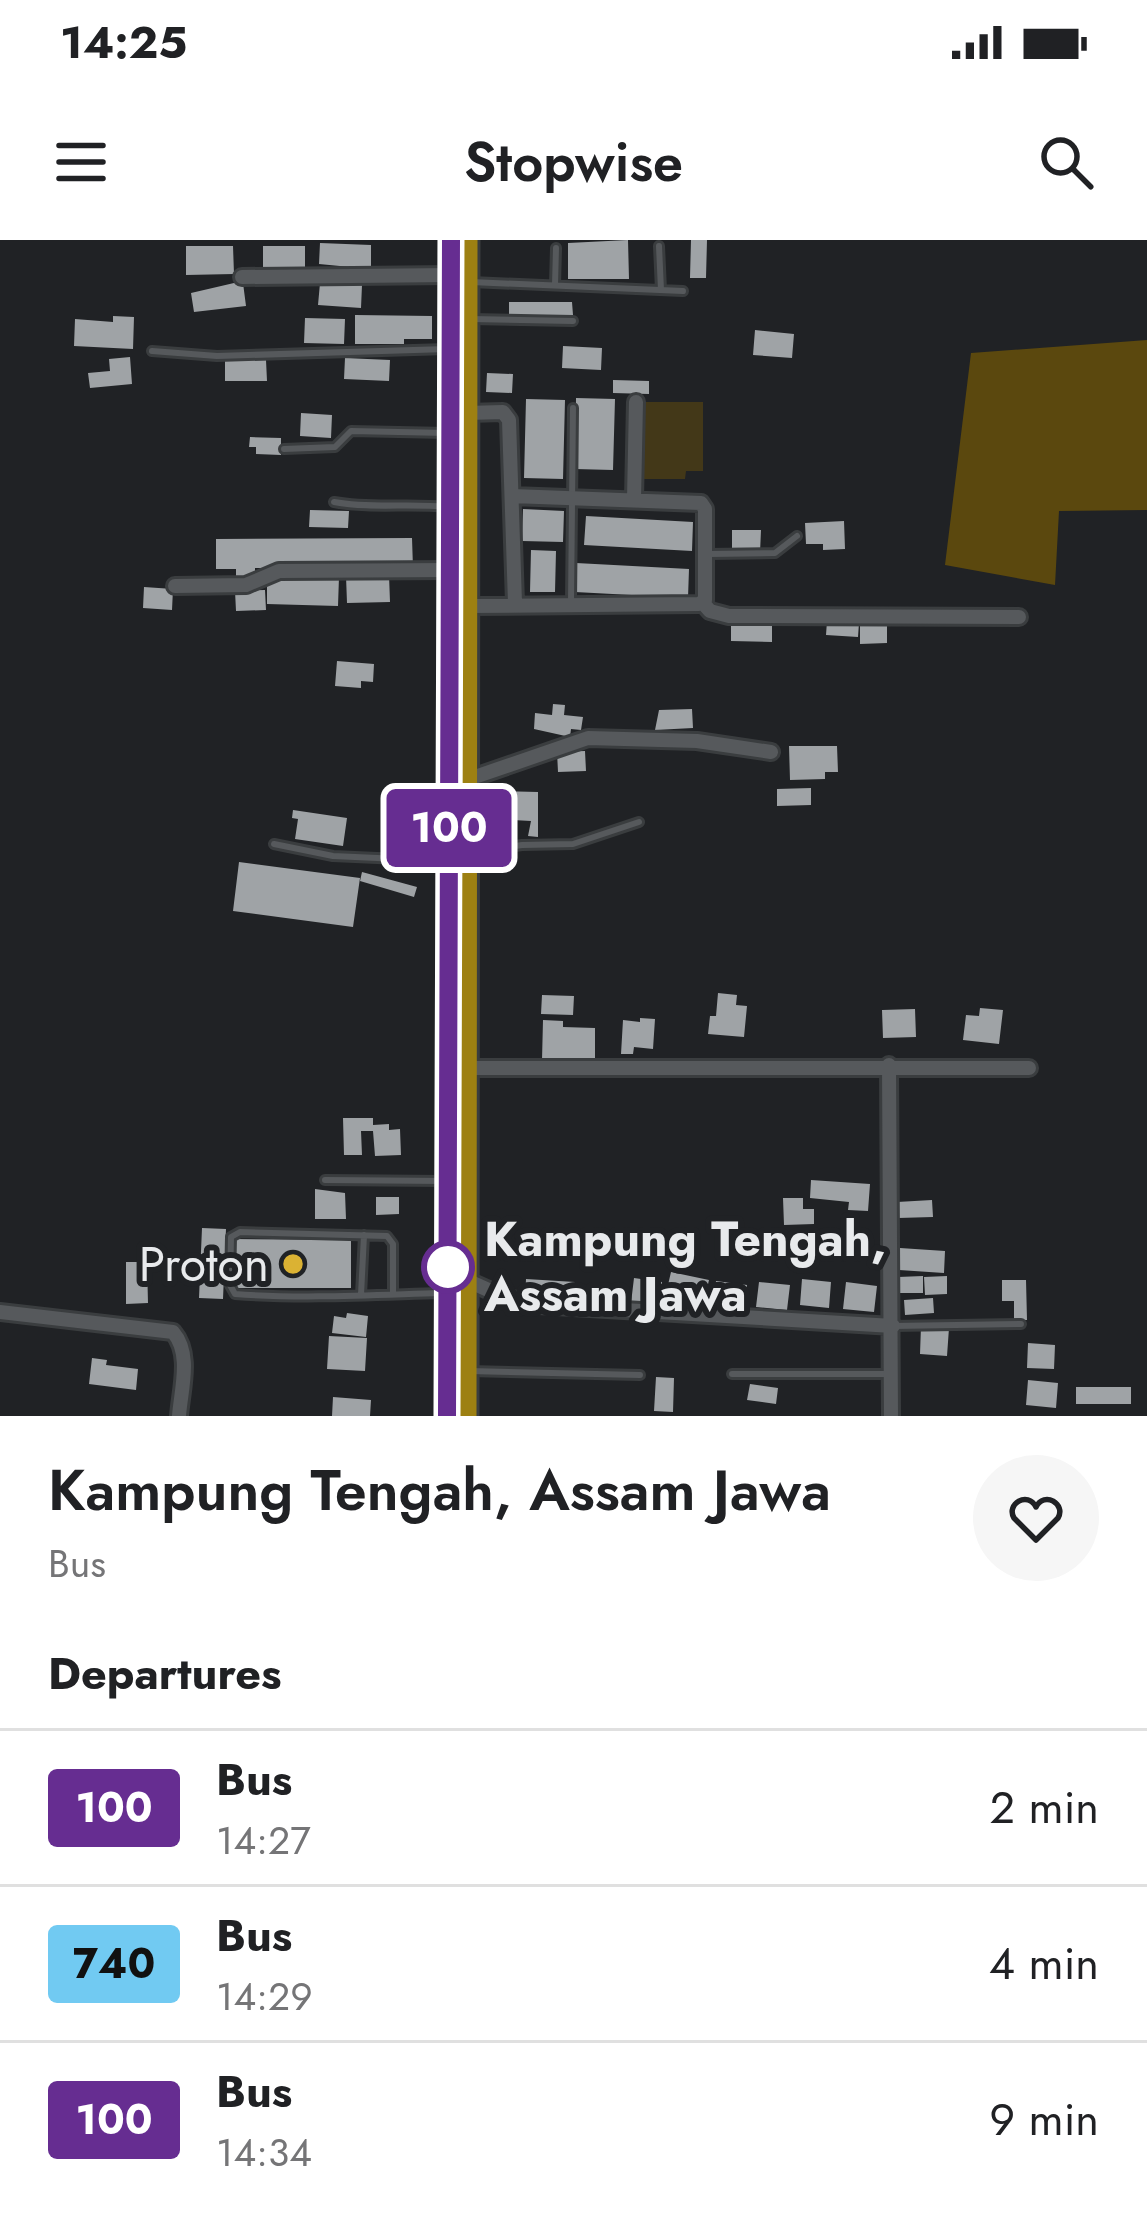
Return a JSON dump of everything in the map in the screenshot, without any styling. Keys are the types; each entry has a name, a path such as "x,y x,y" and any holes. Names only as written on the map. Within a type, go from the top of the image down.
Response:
{"highway":[{"path":"451,240 467,319 466,781 458,857 448,1181 466,1416"},
{"path":"447,1416 466,1068 450,570 451,349 467,240"}],"street":[{"path":"242,277 459,278"},
{"path":"634,500 636,402"},
{"path":"467,413 503,412 508,417 515,603"},
{"path":"512,496 701,502 705,509 706,596 702,602"},
{"path":"175,586 246,585 279,571 450,570"},
{"path":"466,606 702,602 728,616 1019,617"},
{"path":"466,781 588,738 698,741 771,752"},
{"path":"889,1065 890,1416"},
{"path":"466,1068 1029,1068"},
{"path":"457,1286 539,1305 892,1327"},
{"path":"0,1312 173,1332 181,1340 184,1356 178,1416"}],"lane":[{"path":"659,246 661,290"},
{"path":"555,286 556,248"},
{"path":"459,278 683,291"},
{"path":"467,319 573,321"},
{"path":"152,351 217,356 451,349"},
{"path":"571,603 573,408"},
{"path":"284,449 335,447 351,431 450,433"},
{"path":"334,502 363,507 405,503 450,507"},
{"path":"705,554 764,555 784,548 797,536"},
{"path":"274,844 334,856 458,857 505,846 573,844 639,822"},
{"path":"325,1180 448,1181"},
{"path":"393,1294 392,1240 387,1236 240,1232 231,1241 230,1286 236,1294 393,1294 457,1286"},
{"path":"361,1295 364,1235"},
{"path":"892,1327 1021,1324"},
{"path":"466,1371 640,1375"},
{"path":"732,1374 891,1374"}],"shaded area":[{"path":"1147,340 1147,510 1059,511 1055,585 945,565 971,353"},
{"path":"641,402 703,402 703,471 686,471 685,479 642,479"}],"building":[{"path":"628,240 629,279 568,279 568,243"},
{"path":"691,240 707,240 706,278 690,278"},
{"path":"320,243 371,245 371,269 319,264"},
{"path":"186,246 233,246 234,274 186,275"},
{"path":"263,246 305,246 305,271 263,271"},
{"path":"243,283 246,306 194,312 191,293"},
{"path":"320,283 362,285 361,308 318,305"},
{"path":"509,302 572,302 573,315 509,316"},
{"path":"355,315 432,316 432,339 355,344"},
{"path":"113,316 134,317 133,349 74,346 75,319 113,322"},
{"path":"305,318 345,319 344,344 304,343"},
{"path":"755,330 794,334 792,358 753,355"},
{"path":"563,346 602,348 601,370 562,368"},
{"path":"130,357 132,384 90,388 88,373 110,371 109,359"},
{"path":"345,358 390,360 389,381 344,379"},
{"path":"225,360 266,360 267,381 225,381"},
{"path":"487,373 513,374 512,393 486,392"},
{"path":"613,380 649,381 649,394 613,393"},
{"path":"576,398 615,399 613,470 575,469"},
{"path":"526,399 565,400 563,479 524,478"},
{"path":"301,413 332,415 331,438 300,436"},
{"path":"250,437 281,438 281,455 256,454 256,447 249,447"},
{"path":"523,509 564,511 563,542 522,541"},
{"path":"310,510 349,511 348,528 309,527"},
{"path":"586,516 693,522 692,551 584,545"},
{"path":"844,521 845,549 823,550 823,544 806,544 805,523"},
{"path":"732,530 761,530 760,553 732,552"},
{"path":"412,538 413,568 255,568 255,578 236,578 236,569 216,569 216,539"},
{"path":"531,550 556,551 555,592 530,592"},
{"path":"576,563 689,569 688,598 575,592"},
{"path":"267,575 339,577 338,606 267,604"},
{"path":"389,575 390,602 347,603 346,576"},
{"path":"144,587 173,589 172,610 143,608"},
{"path":"265,590 266,610 236,611 235,591"},
{"path":"827,621 859,623 858,637 826,635"},
{"path":"887,622 887,643 860,644 860,623"},
{"path":"731,624 772,625 772,642 731,641"},
{"path":"337,661 374,664 373,682 361,681 361,688 335,686"},
{"path":"553,704 565,705 564,715 583,717 581,730 571,729 570,737 534,729 535,713 552,715"},
{"path":"692,709 693,728 655,730 659,710"},
{"path":"789,746 837,746 838,772 825,772 825,779 790,780"},
{"path":"585,751 586,771 558,772 557,752"},
{"path":"811,788 811,805 777,806 777,789"},
{"path":"497,791 538,792 538,837 528,836 531,821 496,819"},
{"path":"293,810 347,818 343,846 295,839 298,819 292,818"},
{"path":"399,811 433,813 432,838 398,840"},
{"path":"239,862 360,878 353,927 233,911"},
{"path":"362,872 417,887 414,897 360,881"},
{"path":"718,993 737,995 736,1005 747,1006 744,1037 708,1034"},
{"path":"542,995 574,996 573,1015 541,1014"},
{"path":"980,1008 1003,1010 999,1044 963,1040 966,1015 979,1016"},
{"path":"915,1009 916,1037 883,1038 882,1010"},
{"path":"640,1018 655,1019 653,1049 634,1047 633,1054 621,1054 623,1020 640,1022"},
{"path":"543,1020 563,1021 563,1027 595,1028 595,1061 542,1060"},
{"path":"343,1118 373,1118 373,1125 400,1129 401,1155 375,1156 373,1131 361,1131 362,1155 344,1155"},
{"path":"811,1180 870,1184 868,1211 848,1210 849,1202 810,1198"},
{"path":"315,1189 345,1193 346,1219 315,1219"},
{"path":"376,1197 399,1197 399,1214 376,1215"},
{"path":"783,1198 803,1198 803,1209 814,1209 814,1224 784,1225"},
{"path":"932,1200 933,1217 898,1218 897,1202"},
{"path":"202,1228 226,1229 223,1299 199,1298"},
{"name":"Proton","path":"234,1239 351,1240 351,1288 234,1288"},
{"path":"900,1248 945,1251 944,1273 899,1270"},
{"path":"126,1262 147,1262 148,1303 126,1304"},
{"path":"671,1272 709,1280 702,1310 664,1302"},
{"path":"923,1276 923,1293 899,1293 898,1277"},
{"path":"947,1276 947,1294 925,1295 924,1277"},
{"path":"634,1278 662,1282 659,1307 631,1303"},
{"path":"526,1279 575,1282 574,1303 525,1300"},
{"path":"802,1279 831,1282 829,1308 800,1305"},
{"path":"1002,1280 1026,1280 1027,1320 1014,1320 1014,1301 1002,1301"},
{"path":"716,1281 747,1285 744,1307 713,1304"},
{"path":"759,1282 790,1285 787,1310 756,1307"},
{"path":"846,1282 877,1286 874,1312 843,1309"},
{"path":"933,1298 934,1313 905,1315 904,1300"},
{"path":"347,1313 368,1316 366,1337 332,1333 334,1316 346,1318"},
{"path":"921,1326 949,1328 947,1356 920,1354"},
{"path":"329,1336 367,1338 365,1371 327,1369"},
{"path":"1028,1343 1055,1345 1054,1369 1027,1368"},
{"path":"92,1358 138,1369 136,1390 89,1384"},
{"path":"656,1377 674,1378 673,1412 654,1411"},
{"path":"1028,1380 1058,1383 1056,1408 1026,1405"},
{"path":"750,1384 778,1388 776,1404 747,1400"},
{"path":"1076,1387 1131,1387 1131,1404 1076,1404"},
{"path":"333,1397 371,1400 370,1416 332,1416"}],"bus line":[{"name":"100","path":"447,1416 451,240"}],"place":[{"name":"Proton","path":"293,1264"},
{"name":"Kampung Tengah, Assam Jawa","path":"448,1267"}]}
